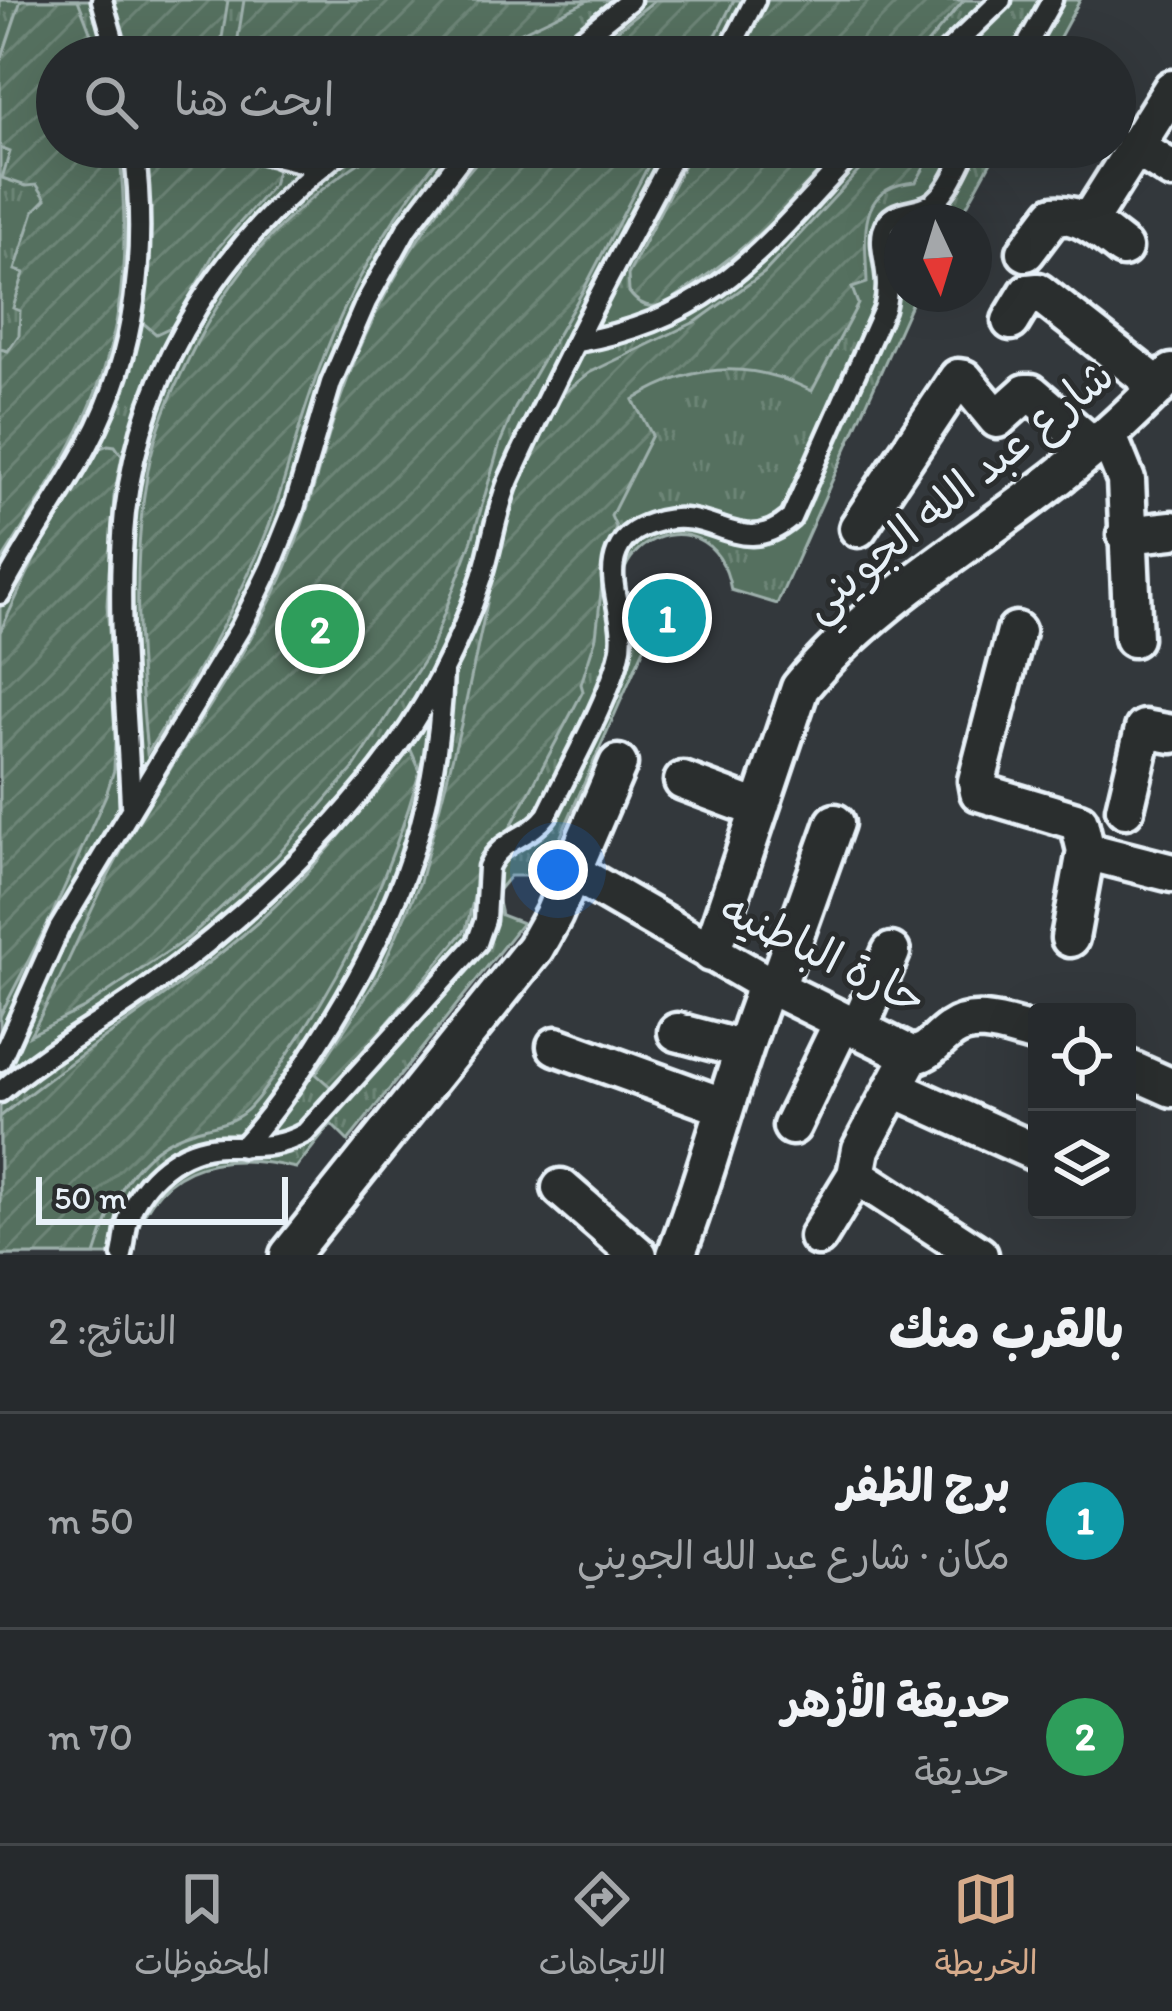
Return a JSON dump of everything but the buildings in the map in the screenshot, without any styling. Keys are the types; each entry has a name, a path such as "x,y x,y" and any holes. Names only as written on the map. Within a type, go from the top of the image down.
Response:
{"street":[{"path":"1136,143 1172,88"},
{"path":"1136,147 1172,170"},
{"path":"1088,223 1121,168"},
{"path":"1026,252 1054,215 1066,214 1123,248"},
{"path":"1011,321 1028,293 1038,292 1165,380"},
{"path":"858,528 958,378 964,379 997,419 1026,392 1031,393 1101,442 1126,480 1133,638"},
{"name":"شارع عبد الله الجويني","path":"711,953 758,809 785,683 1101,442 1165,380"},
{"path":"1126,535 1172,530"},
{"path":"1016,631 977,787 982,793 1079,822 1086,851 1070,938"},
{"path":"1125,809 1144,730 1172,734"},
{"path":"289,1255 535,948 618,764"},
{"path":"683,782 758,809"},
{"path":"676,1255 704,1181 741,1049 836,824"},
{"path":"1086,851 1172,873"},
{"name":"حارة الباطنيه","path":"573,872 771,986 911,1055 924,1054 964,1023 982,1021 1028,1032"},
{"path":"792,1126 891,952"},
{"path":"677,1032 741,1049"},
{"path":"556,1046 722,1106"},
{"path":"818,1237 856,1175 861,1149 911,1055"},
{"path":"1136,1072 1172,1088"},
{"path":"893,1088 1028,1149"},
{"path":"856,1175 979,1255"},
{"path":"560,1188 638,1255"}],"lane":[{"path":"102,0 112,36"},
{"path":"585,36 630,0"},
{"path":"737,36 755,0"},
{"path":"964,36 1001,0"},
{"path":"1032,36 1052,0"},
{"path":"0,594 74,471 116,385 136,299 136,168"},
{"path":"131,806 122,569 125,512 151,399 183,328 225,262 277,205 320,168"},
{"path":"0,1060 59,929 241,627 294,508 331,383 366,302 407,228 453,168"},
{"path":"0,1092 181,964 266,892 321,838 383,765 443,668 482,580 506,487 667,168"},
{"path":"577,342 648,326 713,292 745,268 838,168"},
{"path":"122,1255 135,1203 162,1169 198,1150 281,1144 305,1133 477,943 483,931 492,858 547,815 614,671 622,626 613,568 627,536 674,518 704,520 744,537 761,536 790,518 884,309 890,279 882,242 885,226 898,213 938,199 956,168"},
{"path":"116,385 151,399"},
{"path":"242,1147 303,1069 360,976 406,879 434,775 443,668"}],"green space":[{"path":"0,0 1080,0 1060,36 36,36 36,168 988,168 968,204 884,204 884,312 907,312 777,604 731,590 718,556 697,539 673,535 649,542 631,558 622,581 626,608 649,637 540,883 531,876 510,876 496,893 501,915 522,923 348,1141 331,1124 296,1168 238,1161 190,1171 153,1201 129,1255 0,1255"},
{"path":"21,0 78,0 92,36 36,36 36,168 121,168 124,212 117,320 104,368 64,460 0,563 0,349 8,351 19,335 20,311 13,308 24,273 15,270 34,211 46,199 37,185 2,178 10,152 0,148 0,63"},
{"path":"109,0 228,0 222,36 119,36"},
{"path":"244,0 589,0 513,36 238,36"},
{"path":"655,0 734,0 716,36 610,36"},
{"path":"767,0 964,0 934,36 749,36"},
{"path":"146,168 277,171 273,185 216,250 173,326 156,334 142,322 150,217"},
{"path":"351,168 432,168 385,234 351,296 322,361 257,556 214,642 147,753 139,647 139,540 148,470 164,412 226,292 270,237"},
{"path":"472,168 647,168 515,408 430,651 353,769 277,856 188,938 84,1008 30,1035 128,839 246,646 281,579 368,329 422,233"},
{"path":"682,168 824,168 740,250 670,301 647,306 638,301 629,292 628,275"},
{"path":"862,168 924,168 916,182 882,193 873,204 866,232 867,283 852,288 858,304 812,391 766,374 721,370 677,379 633,400 652,435 611,516 616,527 604,565 596,637 583,691 510,828 485,854 466,929 333,1089 316,1074 378,977 420,882 461,725 499,547 532,441 544,418 560,396 589,373 697,321 764,273"},
{"path":"108,445 122,456 114,496 107,605 116,719 114,770 51,917 0,1016 0,632 36,555 100,448"},
{"path":"410,748 420,771 368,914 334,981 257,1099 231,1120 172,1139 140,1164 109,1215 95,1255 0,1255 0,1117 258,922 318,860"}],"place":[{"name":"برج الظفر","path":"667,618"},
{"name":"حديقة الأزهر","path":"320,629"}]}
